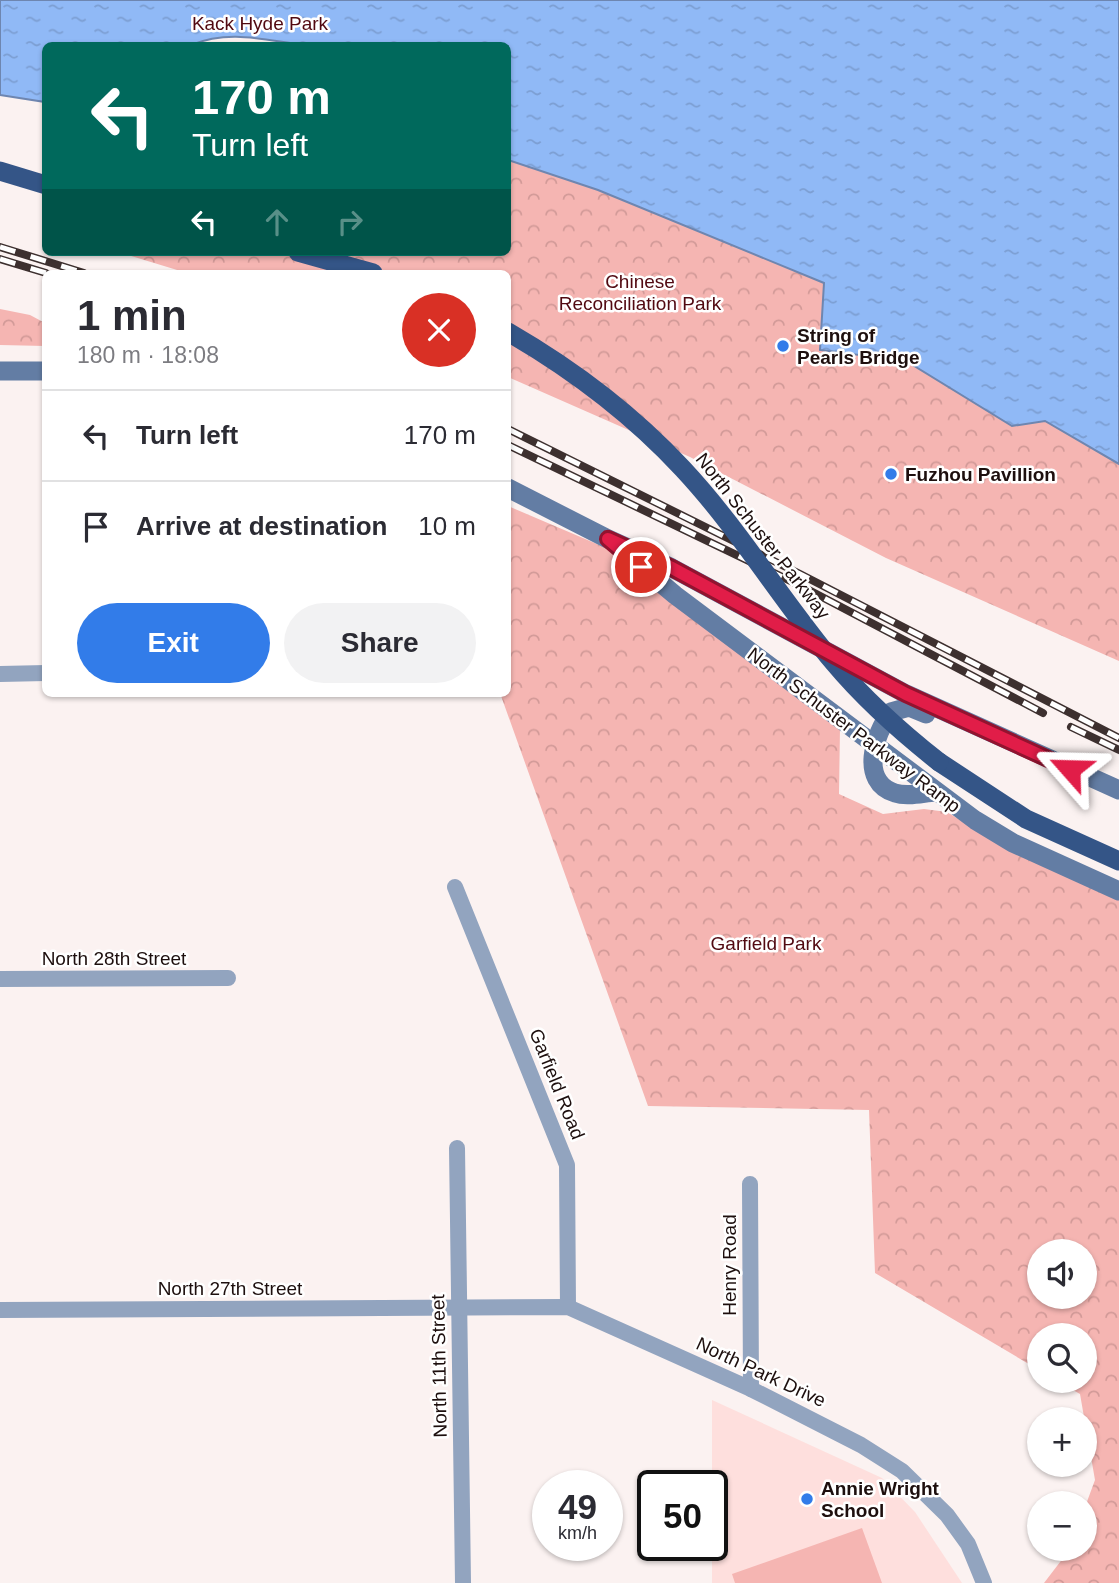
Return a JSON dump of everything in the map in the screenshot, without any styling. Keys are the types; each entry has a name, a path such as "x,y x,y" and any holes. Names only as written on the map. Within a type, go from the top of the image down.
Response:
{"highway":[{"path":"0,171 42,185"},
{"path":"312,256 362,270"},
{"name":"North Schuster Parkway","path":"511,334 564,366 618,408 683,469 850,682 893,724 939,762 1026,819 1119,861"}],"main road":[{"path":"0,371 42,371"},
{"path":"511,490 672,568 906,694 1119,790"},
{"name":"North Schuster Parkway Ramp","path":"608,539 675,595 876,748 873,770 885,788 903,794 934,792 1013,843 1119,891"},
{"path":"876,748 889,714 899,707 909,707 1025,761 1070,769"}],"street":[{"path":"0,674 42,673"},
{"name":"Garfield Road","path":"455,887 567,1165 568,1307"},
{"name":"North 28th Street","path":"0,979 228,978"},
{"name":"North 11th Street","path":"457,1149 463,1583"},
{"name":"Henry Road","path":"750,1184 751,1389"},
{"name":"North Park Drive","path":"460,1308 568,1307 751,1389 839,1434 902,1471 947,1514 968,1544 984,1583"},
{"name":"North 27th Street","path":"0,1310 460,1308"}],"shaded area":[{"name":"Annie Wright School","path":"712,1400 882,1478 915,1512 962,1583 712,1583 712,1561 728,1561 728,1470 712,1470"}],"green space":[{"name":"Chinese Reconciliation Park","path":"511,74 1119,426 1119,661 886,558 690,457 511,378 511,270 177,270 131,256 511,256"},
{"path":"0,309 30,315 42,321 42,346 0,345"},
{"name":"Garfield Park","path":"511,507 604,547 787,682 840,728 839,794 883,814 924,809 947,812 1012,852 1119,899 1119,1583 1044,1583 1061,1561 1097,1561 1097,1491 1091,1491 1094,1477 1097,1477 1097,1407 1082,1407 1078,1393 1097,1393 1097,1323 1027,1323 1027,1363 875,1273 869,1110 648,1106 501,697 511,697"},
{"path":"862,1528 882,1583 735,1583 732,1574"}],"water":[{"path":"0,0 1119,0 1119,464 1045,421 1012,426 906,361 820,350 824,283 598,190 511,161 511,42 282,42 222,37 200,42 42,42 42,102 0,95"}],"railway":[{"path":"0,247 74,270"},
{"path":"0,259 42,272"},
{"path":"511,430 800,574 1119,738"},
{"path":"511,446 803,587 1043,713"},
{"path":"1071,727 1119,750"}],"place":[{"name":"String of Pearls Bridge","path":"783,346"},
{"name":"Fuzhou Pavillion","path":"891,474"},
{"name":"Annie Wright School","path":"807,1499"}],"route":[{"path":"641,567 608,539 672,568 906,694 1070,769"}],"park label":[{"name":"Kack Hyde Park","path":"260,23"}]}
